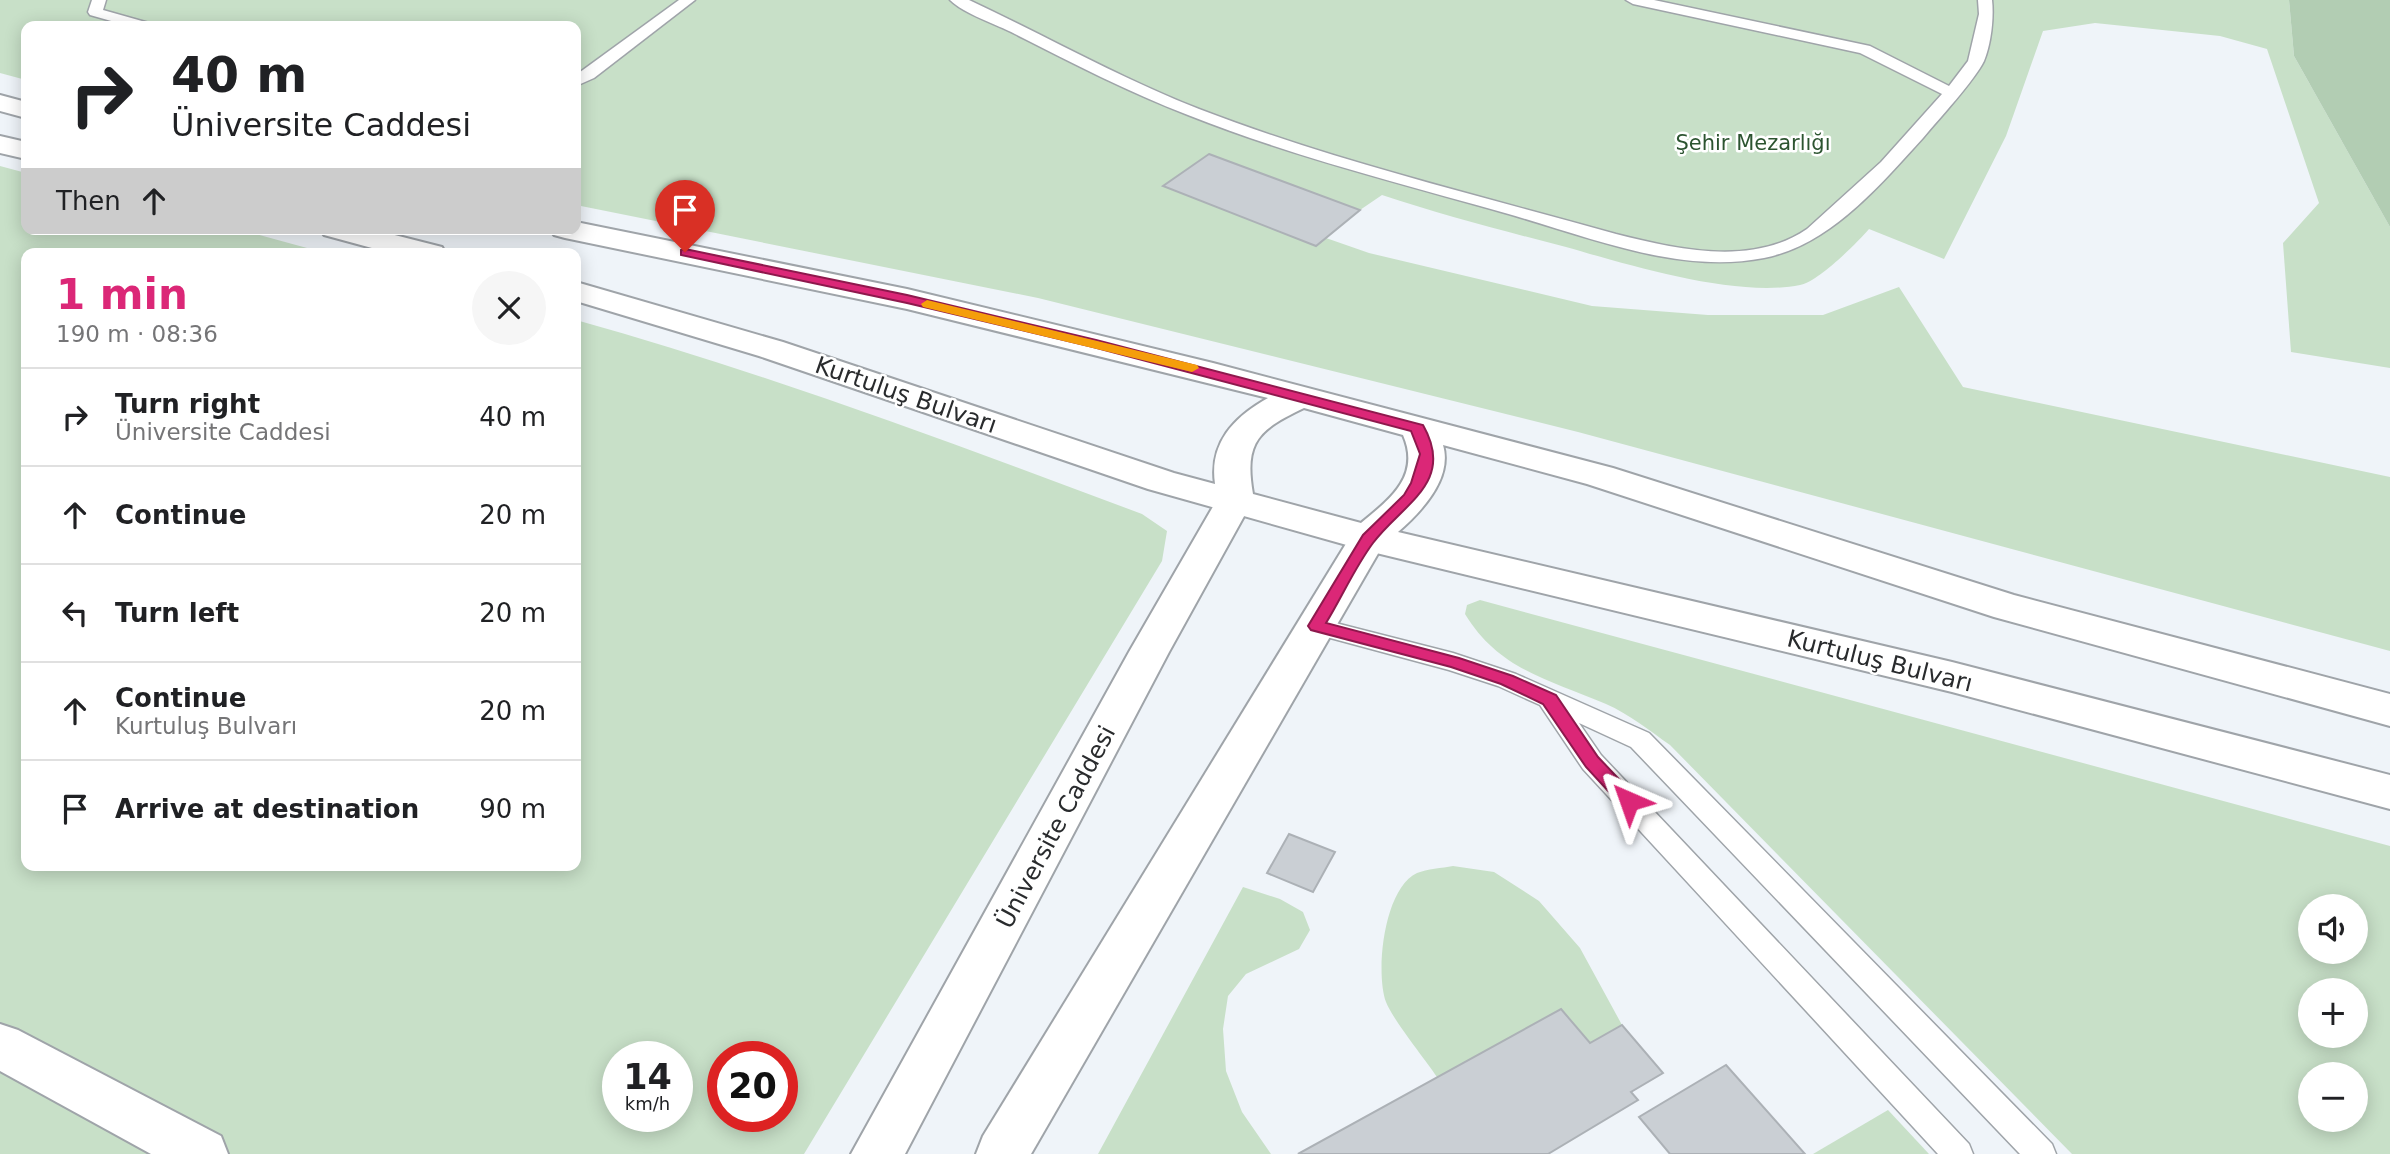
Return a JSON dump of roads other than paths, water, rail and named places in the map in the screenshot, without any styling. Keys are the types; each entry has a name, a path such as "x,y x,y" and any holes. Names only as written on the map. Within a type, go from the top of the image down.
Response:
{"main road":[{"path":"0,103 21,109"},
{"path":"0,144 21,150"},
{"path":"581,232 907,299 1175,363 1600,476 2008,607 2390,710"},
{"path":"358,235 408,248"},
{"name":"Kurtuluş Bulvarı","path":"581,292 771,349 1161,481 1235,500"},
{"path":"1299,397 1270,410 1236,443 1231,463 1235,500 1368,538"},
{"path":"1002,1154 1368,538 1409,498 1419,483 1427,454 1418,428"},
{"name":"Üniversite Caddesi","path":"877,1154 1149,652 1235,500"},
{"name":"Kurtuluş Bulvarı","path":"1368,538 1952,677 2390,792"},
{"path":"0,1046 202,1154"}],"lane":[{"path":"99,0 95,12 126,21"},
{"path":"581,78 688,0"},
{"path":"957,0 1149,94 1266,138 1625,241 1668,251 1710,256 1746,256 1796,244 1818,230 1881,173 1952,93 1976,61 1986,15 1985,0"},
{"path":"1633,0 1865,49 1952,93"},
{"path":"1316,626 1453,662 1507,680 1640,740 2040,1154"},
{"path":"1549,699 1592,762 1958,1154"}],"park label":[{"name":"Şehir Mezarlığı","path":"1753,143"}]}
